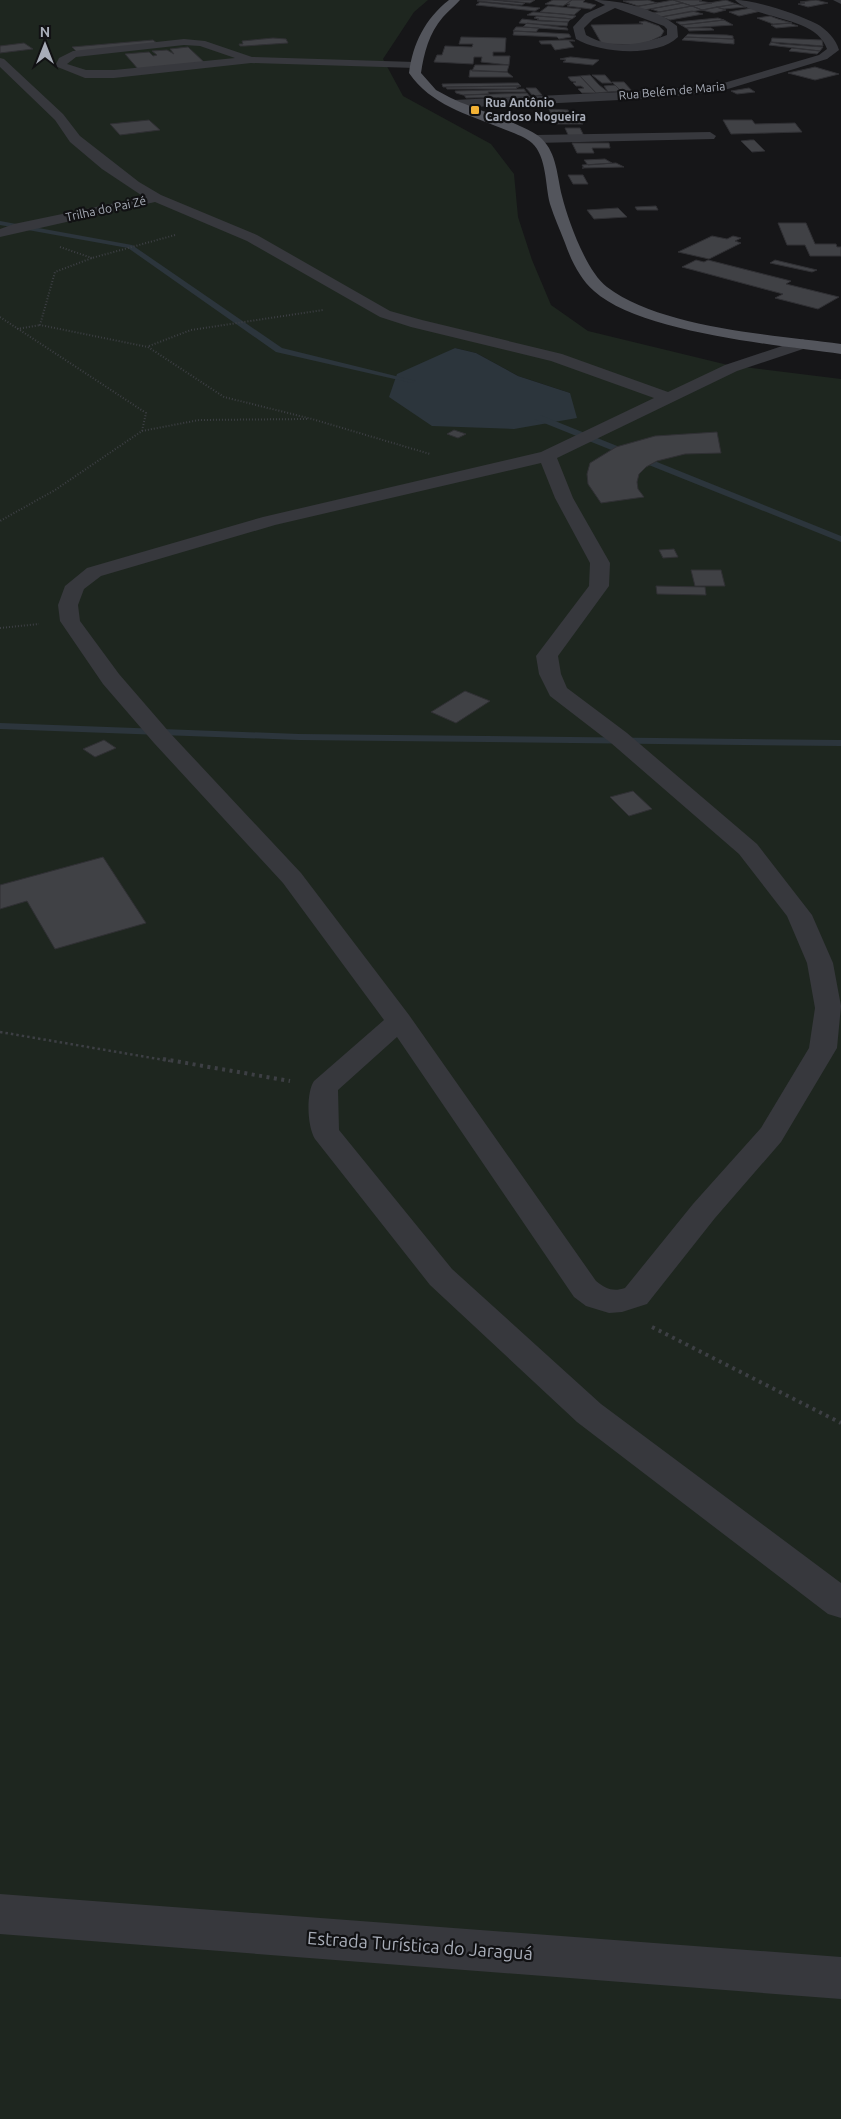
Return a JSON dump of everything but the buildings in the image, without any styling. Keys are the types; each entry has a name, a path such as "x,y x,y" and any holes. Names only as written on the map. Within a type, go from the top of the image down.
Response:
{"main road":[{"path":"455,0 434,18 420,48 415,73 418,81 426,88 454,104 535,139 542,148 556,203 585,272 600,289 622,303 659,317 707,328 841,349"}],"street":[{"path":"599,0 614,5 667,23 673,28 672,38 662,43 631,49 600,47 586,42 578,31 583,19 614,5"},
{"name":"Rua Belém de Maria","path":"454,104 660,94 718,88 823,57 833,50 833,46 822,32 813,26 740,0"},
{"path":"251,60 201,43 184,42 73,54 63,60 61,66 85,74 114,74 251,60 416,65"},
{"name":"Trilha do Pai Zé","path":"0,61 59,117 75,139 106,166 156,198"},
{"path":"535,139 710,136"},
{"path":"156,198 217,223 285,255 386,314 417,324 556,356 670,398"},
{"name":"Trilha do Pai Zé","path":"0,234 28,224 120,208 156,198"},
{"path":"547,456 564,498 600,563 599,586 547,656 550,674 558,691 619,738 748,849 799,915 820,963 828,1008 823,1048 771,1135 704,1211 636,1296 623,1302 605,1303 593,1297 585,1289 400,1022 292,878 110,679 70,621 68,606 75,586 94,572 270,521 547,456 731,368 803,344"},
{"path":"400,1022 324,1087 325,1132 441,1277 589,1413 841,1603"},
{"name":"Estrada Turística do Jaraguá","path":"0,1914 841,1978"}],"path":[{"path":"40,325 55,272 92,258 217,223"},
{"path":"148,346 192,330 366,304"},
{"path":"0,317 146,413 142,431"},
{"path":"17,329 40,325 148,346 224,397 312,419 486,470"},
{"path":"0,521 55,490 142,431 200,420 312,419"},
{"path":"0,628 70,621"},
{"path":"0,1032 324,1087"},
{"path":"605,1303 841,1423"}],"shaded area":[{"path":"0,0 428,0 414,12 383,59 403,96 491,144 514,174 518,217 532,260 551,305 588,331 728,365 841,379 841,2119 0,2119","holes":["455,348 476,353 518,376 570,393 434,359"]},
{"path":"455,348 476,353 518,376 570,393 577,418 514,429 432,426 389,397 397,374"}],"waterway":[{"path":"0,223 130,246 279,350 412,381"},
{"path":"537,417 841,539"},
{"path":"0,726 299,737 841,743"}],"place":[{"name":"Rua Antônio Cardoso Nogueira","path":"475,110"}]}
